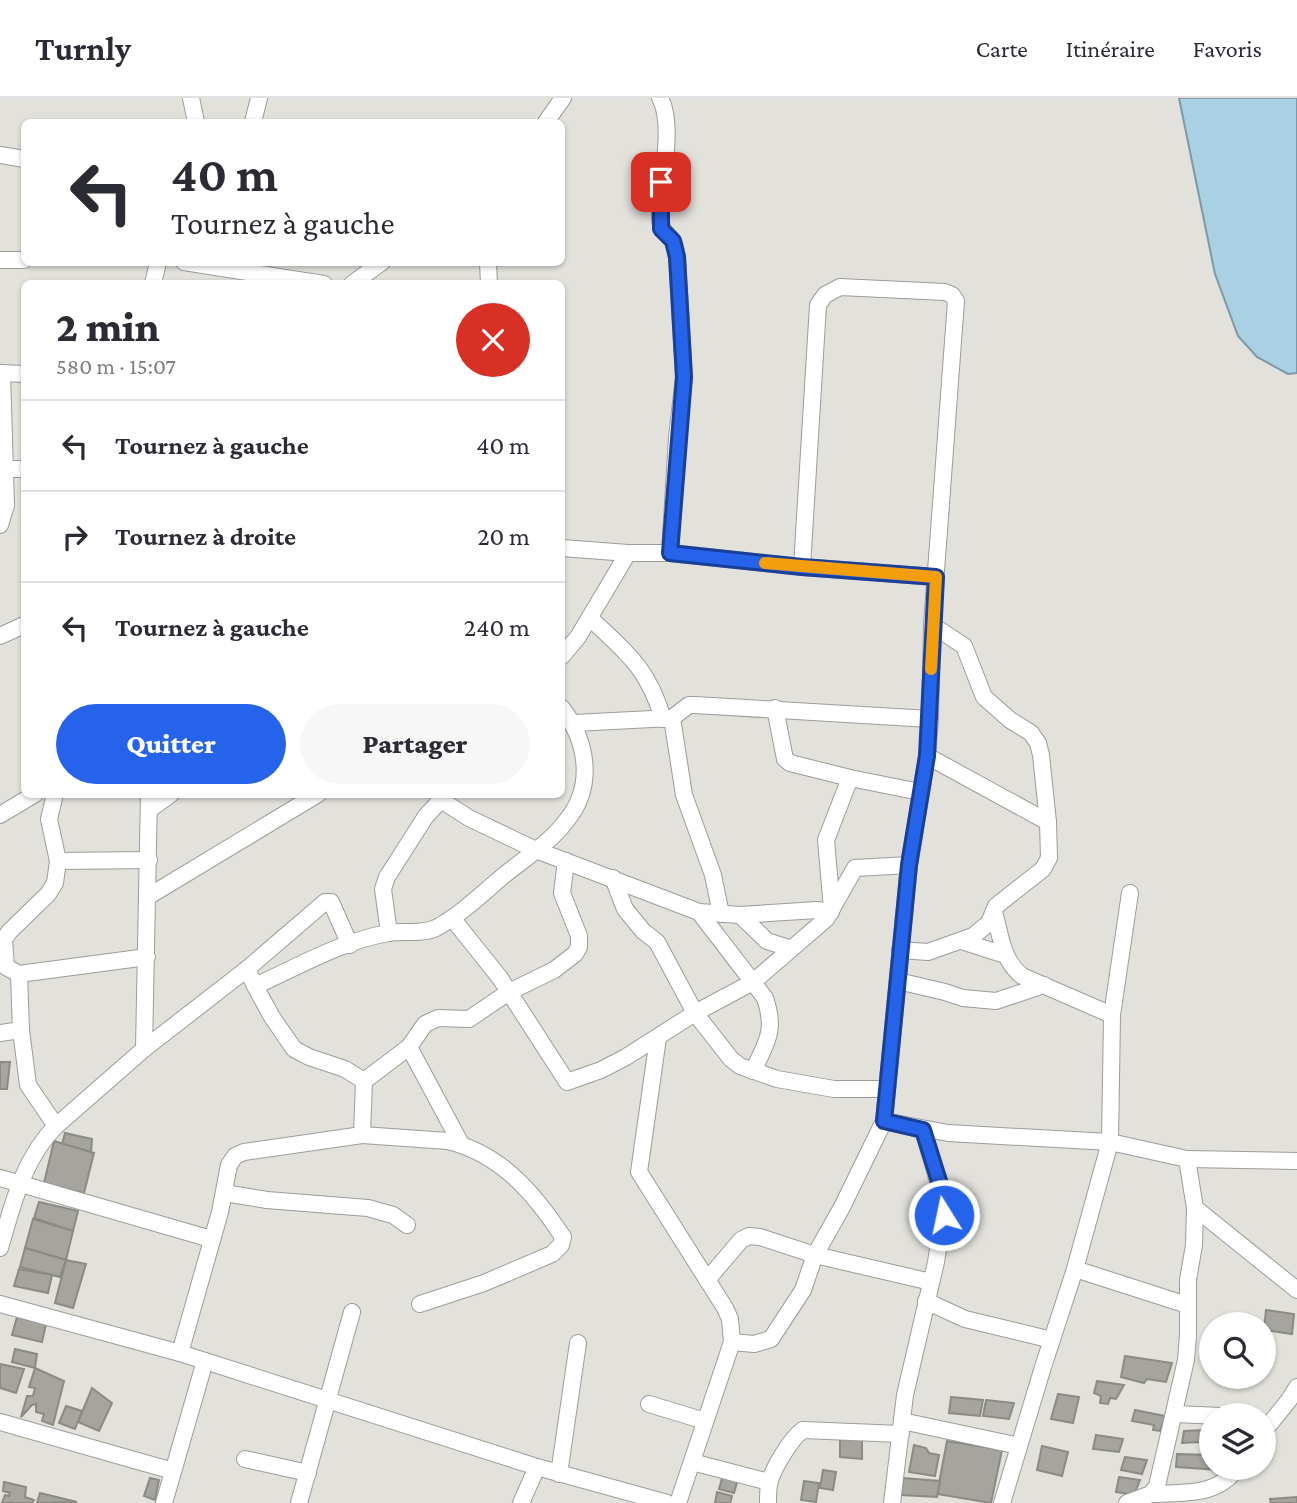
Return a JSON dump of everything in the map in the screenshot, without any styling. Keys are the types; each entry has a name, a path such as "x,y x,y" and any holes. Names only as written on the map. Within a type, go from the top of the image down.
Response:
{"street":[{"path":"191,98 195,119"},
{"path":"254,119 259,98"},
{"path":"548,119 564,98"},
{"path":"660,98 665,106 667,132 660,220 661,229 673,241 677,257 684,377 670,553"},
{"path":"0,155 21,158"},
{"path":"0,260 21,260"},
{"path":"209,266 299,280"},
{"path":"357,280 377,266"},
{"path":"732,1342 754,1344 771,1339 803,1290 815,1255 884,1121 909,865 927,756 932,625 956,301 952,295 944,292 840,287 825,295 818,305 802,567"},
{"path":"0,525 5,469 1,373 21,374"},
{"path":"5,469 21,469"},
{"path":"565,548 670,553 936,577"},
{"path":"565,652 578,637 628,553"},
{"path":"590,618 633,657 648,678 667,718 684,795 713,876 721,914"},
{"path":"900,950 928,952 961,942 979,932 989,923 1001,902 1043,869 1049,858 1048,822 1038,743 1031,733 1010,720 984,697 964,646 932,625"},
{"path":"0,636 21,626"},
{"path":"574,723 667,718 689,705 930,719"},
{"path":"775,708 785,759 790,763 920,792"},
{"path":"255,986 350,945 389,933 430,931 452,918 536,850 568,820 584,784 586,765 582,744 574,723 565,712"},
{"path":"927,756 1048,822"},
{"path":"832,911 826,840 850,778"},
{"path":"0,816 28,798"},
{"path":"54,798 49,819 58,862 55,883 5,940 22,1030 28,1085 56,1126"},
{"path":"149,896 311,798"},
{"path":"389,933 383,889 387,877 426,816 442,798"},
{"path":"444,798 478,823 536,850 699,912 740,915 832,911"},
{"path":"145,1049 149,802"},
{"path":"58,862 149,860"},
{"path":"827,860 855,868 909,865"},
{"path":"363,1081 409,1047 425,1024 438,1018 469,1019 509,992 554,970 575,954 579,947 579,936 562,898 566,861"},
{"path":"452,918 509,992 568,1082 601,1070 658,1038 695,1013 753,982 789,948 819,926 832,911 855,868"},
{"path":"613,878 625,909 643,931 657,942 695,1013 731,1059 740,1066 777,1079 834,1089 887,1089"},
{"path":"1002,1503 1075,1269 1110,1142 1112,1015 1130,893"},
{"path":"0,1248 20,1183 32,1155 42,1139 56,1126 145,1049 328,901 350,945"},
{"path":"699,912 765,998 772,1024 769,1038 753,1071"},
{"path":"994,912 1005,955 1014,970 1022,976 1112,1015"},
{"path":"740,915 767,941 789,948"},
{"path":"767,941 771,966"},
{"path":"961,942 1005,955"},
{"path":"9,969 147,957"},
{"path":"247,969 272,1017 294,1049 345,1069 363,1081"},
{"path":"898,981 980,1000 1004,999 1044,985"},
{"path":"0,1033 22,1030"},
{"path":"658,1038 639,1172 728,1314 732,1342 678,1503"},
{"path":"409,1047 461,1144"},
{"path":"362,1135 363,1081"},
{"path":"884,1121 948,1133 1110,1142 1187,1159 1297,1161"},
{"path":"892,1503 905,1395 931,1282 945,1205 923,1130"},
{"path":"180,1353 224,1193 229,1165 235,1156 244,1152 362,1135 435,1140 461,1144 493,1159 522,1182 563,1237 561,1245 552,1254 484,1283 420,1304"},
{"path":"1151,1494 1157,1486 1174,1414 1188,1335 1187,1305 1195,1208 1187,1159"},
{"path":"0,1178 211,1239"},
{"path":"224,1193 267,1200 368,1208 393,1215 407,1224"},
{"path":"1195,1208 1297,1290"},
{"path":"707,1280 741,1240 749,1236 815,1255 931,1282"},
{"path":"1075,1269 1187,1305"},
{"path":"926,1301 965,1319 1052,1340"},
{"path":"0,1304 180,1353 537,1468 667,1503"},
{"path":"299,1503 352,1312"},
{"path":"559,1474 578,1343"},
{"path":"164,1503 205,1361"},
{"path":"1276,1413 1294,1395"},
{"path":"649,1404 705,1421"},
{"path":"1174,1414 1199,1415"},
{"path":"0,1422 173,1471"},
{"path":"768,1503 769,1482 796,1435 803,1430 901,1428 1019,1447"},
{"path":"245,1459 308,1473"},
{"path":"692,1462 769,1482"},
{"path":"521,1503 537,1468"},
{"path":"1128,1503 1151,1494 1204,1491 1227,1480"}],"water":[{"path":"1179,98 1297,98 1297,373 1288,374 1257,357 1238,336 1215,274"}],"building":[{"path":"0,1062 10,1062 7,1089 0,1089"},
{"path":"65,1133 92,1139 91,1152 62,1144"},
{"path":"54,1141 94,1153 84,1193 44,1183"},
{"path":"39,1202 78,1211 73,1231 34,1218"},
{"path":"33,1219 73,1231 66,1260 25,1248"},
{"path":"25,1248 66,1260 60,1277 20,1267"},
{"path":"66,1260 86,1264 73,1308 55,1303"},
{"path":"19,1269 52,1275 48,1293 14,1286"},
{"path":"1266,1310 1294,1314 1292,1334 1276,1332 1276,1312"},
{"path":"17,1317 46,1324 42,1342 12,1335"},
{"path":"15,1349 37,1354 35,1368 12,1362"},
{"path":"1125,1356 1172,1363 1166,1382 1147,1379 1144,1383 1121,1377"},
{"path":"0,1364 24,1369 16,1393 0,1388"},
{"path":"35,1368 64,1381 53,1425 42,1421 44,1414 36,1412 36,1404 21,1417 27,1396 33,1396 35,1388 29,1387"},
{"path":"1097,1381 1124,1385 1116,1399 1110,1398 1108,1404 1100,1403 1101,1396 1094,1393"},
{"path":"92,1388 112,1403 99,1431 78,1422"},
{"path":"1058,1394 1079,1397 1073,1423 1051,1419"},
{"path":"951,1397 983,1400 980,1416 949,1413"},
{"path":"986,1400 1014,1403 1009,1419 983,1416"},
{"path":"66,1406 82,1411 75,1429 59,1423"},
{"path":"1135,1410 1165,1416 1160,1431 1153,1430 1154,1425 1132,1421"},
{"path":"1199,1430 1199,1442 1182,1443 1184,1431"},
{"path":"1096,1435 1123,1439 1119,1452 1093,1449"},
{"path":"840,1439 862,1440 862,1459 840,1457"},
{"path":"947,1441 1002,1450 991,1503 937,1494"},
{"path":"914,1445 939,1455 935,1476 909,1472"},
{"path":"1042,1446 1068,1452 1062,1476 1037,1470"},
{"path":"1177,1454 1199,1455 1199,1469 1176,1467"},
{"path":"1125,1457 1147,1460 1142,1474 1121,1470"},
{"path":"823,1470 836,1472 833,1490 820,1488"},
{"path":"723,1475 738,1479 734,1493 719,1489"},
{"path":"1119,1477 1140,1480 1134,1495 1116,1492"},
{"path":"150,1478 159,1480 155,1500 144,1496"},
{"path":"903,1478 940,1481 937,1497 901,1495"},
{"path":"804,1481 819,1483 816,1502 801,1500"},
{"path":"4,1482 26,1487 25,1497 34,1500 32,1503 2,1503 5,1495 9,1496 10,1493 3,1491"},
{"path":"717,1492 732,1496 730,1503 715,1503"},
{"path":"40,1493 77,1502 37,1503"},
{"path":"1297,1497 1297,1503 1271,1503 1270,1499"}],"slow traffic":[{"path":"765,563 936,577 931,669"}],"route":[{"path":"661,182 661,229 673,241 677,257 684,377 677,437 670,553 936,577 927,756 909,865 884,1121 923,1130 944,1197 944,1215"}]}
